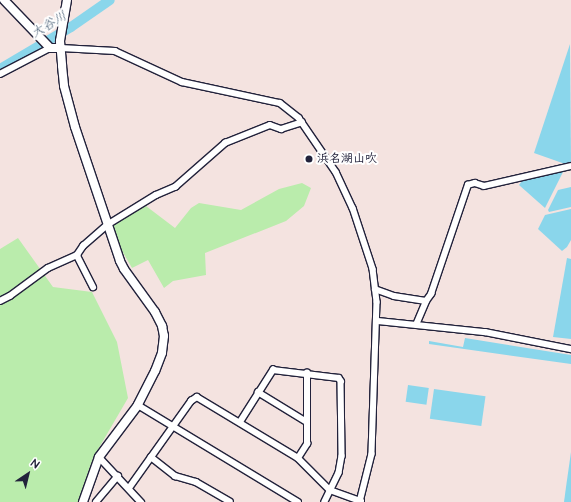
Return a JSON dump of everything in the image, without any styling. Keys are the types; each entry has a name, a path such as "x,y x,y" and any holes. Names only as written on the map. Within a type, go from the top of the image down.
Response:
{"street":[{"path":"4,0 50,48"},
{"path":"66,0 62,24 61,48 64,86 73,120 107,225 124,270 155,312 162,326 164,336 162,353 138,405 99,457 83,502"},
{"path":"0,74 50,48 115,52 182,82 280,103 292,111 302,122 336,172 353,208 372,269 378,321 374,360 372,454 360,502 330,490 298,458 197,397 191,401 129,488"},
{"path":"0,300 10,296 48,268 77,255 83,246 107,225 165,190 175,186 225,143 270,125 281,129 302,122"},
{"path":"416,325 426,301 431,294 468,185 475,182 484,186 571,166"},
{"path":"77,255 93,287"},
{"path":"375,289 394,296 426,301"},
{"path":"378,321 485,332 571,349"},
{"path":"240,422 273,370 337,377 341,381 342,456 339,473 325,502"},
{"path":"298,458 307,444 307,373"},
{"path":"258,392 307,422"},
{"path":"138,405 287,500 298,502"},
{"path":"99,457 141,502"},
{"path":"151,457 175,476 196,482 230,502"},
{"path":"96,502 118,476"}],"green space":[{"path":"302,183 311,188 304,206 286,221 205,253 206,275 173,281 164,288 148,260 132,268 107,225 146,206 175,228 191,208 199,203 241,210 279,189"},
{"path":"18,238 53,287 92,292 117,342 128,398 93,458 78,502 0,502 0,249"}],"water":[{"path":"570,44 571,164 568,165 534,153"},
{"path":"561,171 563,172 545,208 519,185 522,181"},
{"path":"571,187 571,207 549,212 548,210 558,190"},
{"path":"571,209 571,240 567,247 562,251 538,229 545,215"},
{"path":"567,258 571,259 571,339 553,337"},
{"path":"465,338 571,355 571,364 429,344 429,341 463,347"},
{"path":"408,385 429,388 426,405 406,402"},
{"path":"434,389 485,396 481,426 430,419"},
{"path":"571,452 571,502 564,502 566,487"}],"waterway":[{"name":"大谷川","path":"0,69 71,27 110,0"}],"place":[{"name":"浜名湖山吹","path":"309,159"}]}
